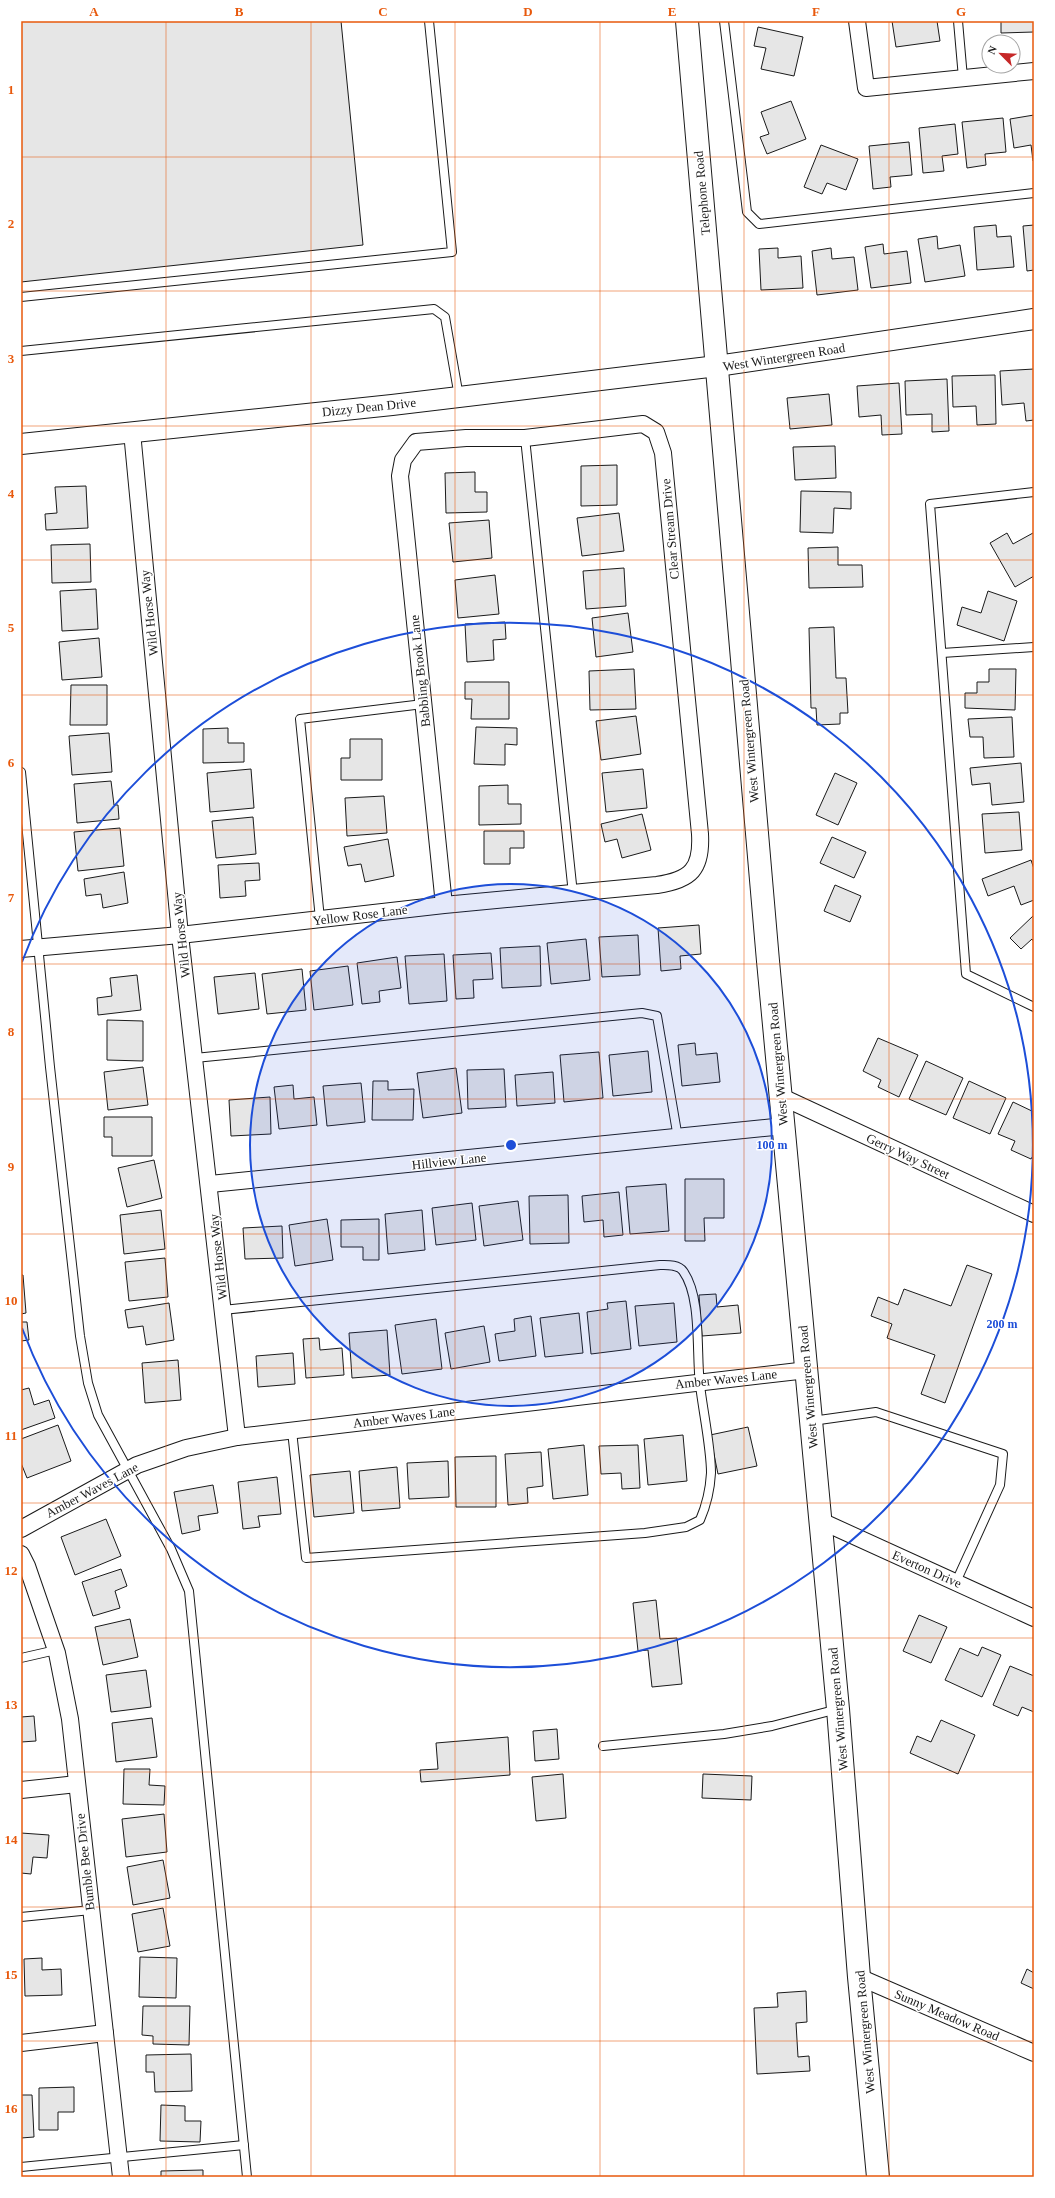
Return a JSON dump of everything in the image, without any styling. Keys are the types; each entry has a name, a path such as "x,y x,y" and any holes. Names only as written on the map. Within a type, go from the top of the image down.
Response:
{"main road":[{"name":"Telephone Road","path":"687,21 717,366"},
{"name":"West Wintergreen Road","path":"717,366 768,961 821,1521 838,1709 859,1977 878,2177"}],"street":[{"path":"857,21 866,88 1034,71"},
{"name":"West Wintergreen Road","path":"717,366 1034,318"},
{"name":"Dizzy Dean Drive","path":"21,444 459,397 717,366"},
{"name":"Clear Stream Drive","path":"416,442 466,438 525,438 643,424 656,432 663,454 700,834 701,850 694,868"},
{"name":"Wild Horse Way","path":"132,432 180,935 210,1184 237,1437"},
{"name":"Babbling Brook Lane","path":"416,442 403,460 400,476 444,905"},
{"name":"Yellow Rose Lane","path":"21,950 39,947 180,935 444,905 573,894 678,882 689,874 694,868"},
{"name":"Gerry Way Street","path":"782,1098 1034,1214"},
{"name":"Hillview Lane","path":"210,1184 678,1138 784,1126"},
{"name":"Amber Waves Lane","path":"21,1529 127,1470 186,1448 237,1437 807,1370"},
{"name":"Everton Drive","path":"821,1521 1034,1618"},
{"name":"Bumble Bee Drive","path":"21,1554 27,1566 56,1650 70,1719 121,2177"},
{"path":"21,1790 77,1784"},
{"name":"Sunny Meadow Road","path":"859,1977 1034,2053"},
{"path":"21,2043 104,2033"}],"lane":[{"path":"21,297 452,252 429,21"},
{"path":"724,21 747,212 759,224 1034,193"},
{"path":"958,21 963,78"},
{"path":"21,351 434,309 445,317 459,397"},
{"path":"525,438 573,894"},
{"path":"1034,492 930,504 966,974 1034,1007"},
{"path":"942,653 1034,647"},
{"path":"320,920 300,719 424,704"},
{"path":"21,772 50,1067 82,1349 92,1400 127,1470 171,1549 189,1591 247,2177"},
{"path":"195,1058 634,1014 657,1016 678,1138"},
{"path":"223,1310 674,1265 682,1269 690,1283 696,1321 699,1382 711,1471 709,1501 700,1520 686,1527 645,1532 306,1558 292,1431"},
{"path":"811,1421 876,1412 1003,1454 1000,1485 956,1582"},
{"path":"21,1658 56,1650"},
{"path":"603,1746 664,1741 765,1728 838,1709"},
{"path":"21,1917 91,1910"},
{"path":"21,2167 244,2145"}],"building":[{"path":"21,21 341,21 363,245 21,282"},
{"path":"892,21 937,21 940,41 896,47"},
{"path":"1001,21 1034,21 1034,32 1001,33"},
{"path":"758,27 803,37 794,76 761,69 766,48 754,46"},
{"path":"791,101 806,139 767,154 760,137 769,134 761,112"},
{"path":"1034,115 1033,161 1031,145 1014,148 1010,119"},
{"path":"1003,118 1006,152 985,154 986,165 967,168 962,122"},
{"path":"955,124 958,154 942,156 944,171 923,173 919,128"},
{"path":"909,142 912,175 890,177 891,187 873,189 869,146"},
{"path":"821,145 858,159 846,190 827,183 822,194 804,187"},
{"path":"996,225 997,237 1011,236 1014,267 977,270 974,227"},
{"path":"1034,225 1034,270 1027,271 1023,226"},
{"path":"937,236 938,249 960,245 965,276 925,282 918,239"},
{"path":"883,244 884,254 907,251 911,283 871,288 865,247"},
{"path":"778,248 778,258 801,256 803,288 761,290 759,249"},
{"path":"831,248 832,259 854,257 858,290 817,295 812,251"},
{"path":"1034,369 1034,420 1026,421 1024,403 1002,405 1000,371"},
{"path":"995,375 996,424 977,425 976,406 953,407 952,376"},
{"path":"947,379 949,431 932,432 932,414 906,415 905,381"},
{"path":"899,383 902,434 882,435 881,415 859,417 857,386"},
{"path":"829,394 832,425 790,429 787,398"},
{"path":"835,446 836,478 795,480 793,447"},
{"path":"617,465 617,505 581,506 581,466"},
{"path":"475,472 475,492 487,492 487,512 446,513 445,473"},
{"path":"86,486 88,528 46,530 45,514 57,513 55,487"},
{"path":"801,491 851,492 851,509 834,508 833,533 800,532"},
{"path":"619,513 624,551 582,556 577,518"},
{"path":"489,520 492,558 453,562 449,523"},
{"path":"1007,533 1013,544 1033,533 1034,535 1034,576 1015,587 990,543"},
{"path":"90,544 91,582 52,583 51,545"},
{"path":"838,547 838,565 862,565 863,587 809,588 808,548"},
{"path":"624,568 626,606 586,609 583,571"},
{"path":"495,575 499,614 458,618 455,580"},
{"path":"96,589 98,629 62,631 60,591"},
{"path":"988,591 1017,601 1004,641 957,625 962,607 981,613"},
{"path":"628,613 633,652 596,657 592,618"},
{"path":"505,622 506,639 493,640 494,660 467,662 465,624"},
{"path":"834,627 836,678 846,678 848,713 840,713 840,724 817,725 816,708 811,708 809,628"},
{"path":"99,638 102,677 62,680 59,642"},
{"path":"634,669 636,709 590,710 589,671"},
{"path":"989,669 1016,669 1015,710 965,708 965,693 977,693 977,682 989,682"},
{"path":"465,682 509,682 509,719 471,719 472,699 465,699"},
{"path":"71,685 107,685 107,725 70,725"},
{"path":"636,716 641,754 601,760 596,721"},
{"path":"1012,717 1014,757 984,758 983,737 970,737 968,719"},
{"path":"476,727 517,728 517,745 505,744 505,765 474,764"},
{"path":"228,728 228,743 244,743 244,762 203,763 203,729"},
{"path":"109,733 112,772 72,775 69,736"},
{"path":"350,739 382,739 382,780 341,780 341,758 350,758"},
{"path":"1021,763 1024,802 992,805 990,783 972,785 970,768"},
{"path":"251,769 254,808 210,812 207,773"},
{"path":"643,769 647,808 606,812 602,773"},
{"path":"835,773 857,783 838,825 816,815"},
{"path":"111,781 114,805 118,805 119,819 77,823 74,784"},
{"path":"508,785 508,804 521,804 521,824 479,825 479,786"},
{"path":"384,796 387,833 347,836 345,798"},
{"path":"1019,812 1022,850 985,853 982,814"},
{"path":"642,814 651,850 622,858 617,839 605,842 601,824"},
{"path":"253,817 256,854 216,858 212,821"},
{"path":"120,828 124,866 78,871 74,832"},
{"path":"484,831 524,831 524,848 510,848 510,864 484,864"},
{"path":"832,837 866,852 854,878 820,863"},
{"path":"388,839 394,876 365,882 361,864 348,866 344,847"},
{"path":"1031,860 1034,869 1034,900 1021,905 1014,886 988,896 982,879"},
{"path":"259,863 260,880 245,881 246,896 220,898 218,865"},
{"path":"124,872 128,903 103,908 101,894 86,896 84,879"},
{"path":"835,885 861,896 850,922 824,911"},
{"path":"1034,915 1034,942 1032,939 1021,949 1010,938"},
{"path":"699,925 701,954 680,956 681,969 661,971 658,928"},
{"path":"638,935 640,975 602,977 599,937"},
{"path":"586,939 590,980 551,984 547,943"},
{"path":"540,946 541,986 502,988 500,948"},
{"path":"491,953 493,979 473,980 474,998 456,999 453,955"},
{"path":"444,954 447,1001 409,1004 405,956"},
{"path":"397,957 401,988 379,991 380,1002 362,1004 357,963"},
{"path":"348,966 353,1005 314,1010 310,971"},
{"path":"302,969 306,1010 267,1014 262,974"},
{"path":"255,973 259,1009 218,1014 214,977"},
{"path":"137,975 141,1010 98,1015 97,998 112,996 110,978"},
{"path":"107,1020 143,1021 143,1061 107,1060"},
{"path":"878,1038 918,1055 899,1097 878,1087 881,1080 863,1071"},
{"path":"695,1043 696,1055 717,1053 720,1082 682,1086 678,1045"},
{"path":"648,1051 652,1092 613,1096 609,1055"},
{"path":"599,1052 603,1098 564,1102 560,1055"},
{"path":"926,1061 963,1078 946,1115 909,1099"},
{"path":"143,1067 148,1105 108,1110 104,1072"},
{"path":"456,1068 462,1113 423,1118 417,1073"},
{"path":"504,1069 506,1107 468,1109 467,1070"},
{"path":"553,1072 555,1103 517,1106 515,1075"},
{"path":"373,1081 388,1081 388,1090 414,1089 413,1120 372,1120"},
{"path":"969,1081 1006,1098 990,1134 953,1118"},
{"path":"361,1083 365,1122 327,1126 323,1086"},
{"path":"293,1085 294,1099 314,1097 317,1125 279,1129 274,1087"},
{"path":"270,1097 271,1134 231,1136 229,1100"},
{"path":"1013,1102 1034,1112 1034,1154 1031,1159 1011,1150 1015,1141 998,1134"},
{"path":"104,1117 152,1117 152,1156 112,1156 112,1137 104,1137"},
{"path":"154,1160 162,1198 127,1207 118,1168"},
{"path":"685,1179 724,1179 724,1218 704,1218 705,1241 685,1241"},
{"path":"666,1184 669,1231 630,1234 626,1187"},
{"path":"619,1192 623,1235 604,1237 603,1220 584,1222 582,1196"},
{"path":"568,1195 569,1243 530,1244 529,1196"},
{"path":"518,1201 523,1240 484,1246 479,1206"},
{"path":"472,1203 476,1240 436,1245 432,1208"},
{"path":"161,1210 165,1249 124,1254 120,1215"},
{"path":"422,1210 425,1250 388,1254 385,1214"},
{"path":"327,1219 333,1260 295,1266 289,1225"},
{"path":"379,1219 379,1260 363,1260 363,1247 341,1247 341,1220"},
{"path":"282,1226 283,1258 245,1259 243,1228"},
{"path":"165,1258 168,1297 129,1301 125,1262"},
{"path":"967,1265 992,1274 945,1403 921,1394 935,1355 887,1338 892,1324 871,1316 878,1297 898,1305 904,1289 951,1306"},
{"path":"21,1275 23,1275 26,1313 21,1314"},
{"path":"716,1294 717,1307 738,1305 741,1333 702,1336 699,1295"},
{"path":"626,1301 631,1349 591,1354 587,1312 608,1309 607,1303"},
{"path":"169,1303 174,1340 146,1345 143,1326 128,1328 125,1310"},
{"path":"674,1303 677,1342 639,1346 635,1306"},
{"path":"579,1313 583,1353 545,1357 540,1318"},
{"path":"531,1316 536,1356 499,1361 495,1334 515,1331 514,1319"},
{"path":"436,1319 442,1369 402,1374 395,1325"},
{"path":"21,1322 27,1322 29,1340 21,1341"},
{"path":"484,1326 490,1362 451,1369 445,1333"},
{"path":"387,1330 390,1375 352,1378 349,1333"},
{"path":"319,1338 320,1350 342,1348 344,1375 306,1378 303,1339"},
{"path":"293,1353 295,1384 258,1387 256,1356"},
{"path":"178,1360 181,1400 145,1403 142,1363"},
{"path":"29,1388 34,1405 49,1400 55,1418 21,1430 21,1390"},
{"path":"58,1425 71,1461 27,1478 21,1463 21,1439"},
{"path":"748,1427 757,1466 718,1474 710,1435"},
{"path":"683,1435 687,1481 648,1485 644,1439"},
{"path":"584,1445 588,1495 553,1499 548,1449"},
{"path":"638,1445 640,1488 622,1489 621,1473 601,1474 599,1446"},
{"path":"541,1452 543,1486 527,1488 528,1503 508,1505 505,1454"},
{"path":"496,1456 496,1507 456,1507 455,1457"},
{"path":"448,1461 449,1497 409,1499 407,1463"},
{"path":"397,1467 400,1508 362,1511 359,1471"},
{"path":"350,1471 354,1513 314,1517 310,1475"},
{"path":"277,1477 281,1514 258,1516 260,1527 243,1529 238,1482"},
{"path":"213,1485 218,1513 198,1516 200,1530 182,1534 174,1492"},
{"path":"106,1519 121,1556 75,1575 61,1537"},
{"path":"121,1569 127,1586 115,1591 120,1608 93,1616 82,1582"},
{"path":"656,1600 660,1639 677,1638 682,1684 652,1687 648,1650 638,1651 633,1603"},
{"path":"919,1615 947,1627 931,1663 903,1651"},
{"path":"130,1619 138,1657 103,1665 95,1627"},
{"path":"982,1647 1001,1655 982,1697 945,1680 960,1648 978,1656"},
{"path":"1010,1666 1034,1676 1034,1712 1022,1707 1018,1716 993,1705"},
{"path":"146,1670 151,1707 111,1712 106,1675"},
{"path":"34,1716 36,1741 21,1742 21,1717"},
{"path":"152,1718 157,1757 116,1762 112,1723"},
{"path":"941,1720 975,1735 958,1774 910,1753 917,1736 931,1742"},
{"path":"557,1729 559,1759 535,1761 533,1731"},
{"path":"508,1737 510,1775 421,1782 420,1770 438,1769 436,1743"},
{"path":"124,1769 150,1769 149,1785 165,1786 164,1805 123,1804"},
{"path":"563,1774 566,1818 536,1821 532,1777"},
{"path":"703,1774 752,1776 751,1800 702,1798"},
{"path":"164,1814 167,1852 126,1857 122,1819"},
{"path":"21,1833 49,1835 47,1858 33,1857 31,1874 21,1873"},
{"path":"163,1860 170,1898 133,1905 127,1867"},
{"path":"163,1908 170,1946 138,1952 132,1914"},
{"path":"140,1957 177,1958 176,1998 139,1997"},
{"path":"42,1958 42,1970 61,1969 62,1995 25,1996 24,1959"},
{"path":"1027,1969 1034,1973 1034,1989 1021,1983"},
{"path":"806,1991 807,2022 796,2023 798,2057 809,2056 810,2071 757,2074 754,2008 778,2007 777,1993"},
{"path":"143,2006 190,2006 189,2045 153,2044 153,2036 142,2035"},
{"path":"191,2054 192,2091 155,2092 154,2072 146,2072 146,2055"},
{"path":"74,2087 74,2112 58,2112 58,2130 39,2130 39,2088"},
{"path":"21,2095 32,2095 34,2137 21,2138"},
{"path":"161,2105 185,2106 185,2121 201,2121 200,2142 160,2141"},
{"path":"203,2170 203,2177 161,2177 161,2171"}]}
